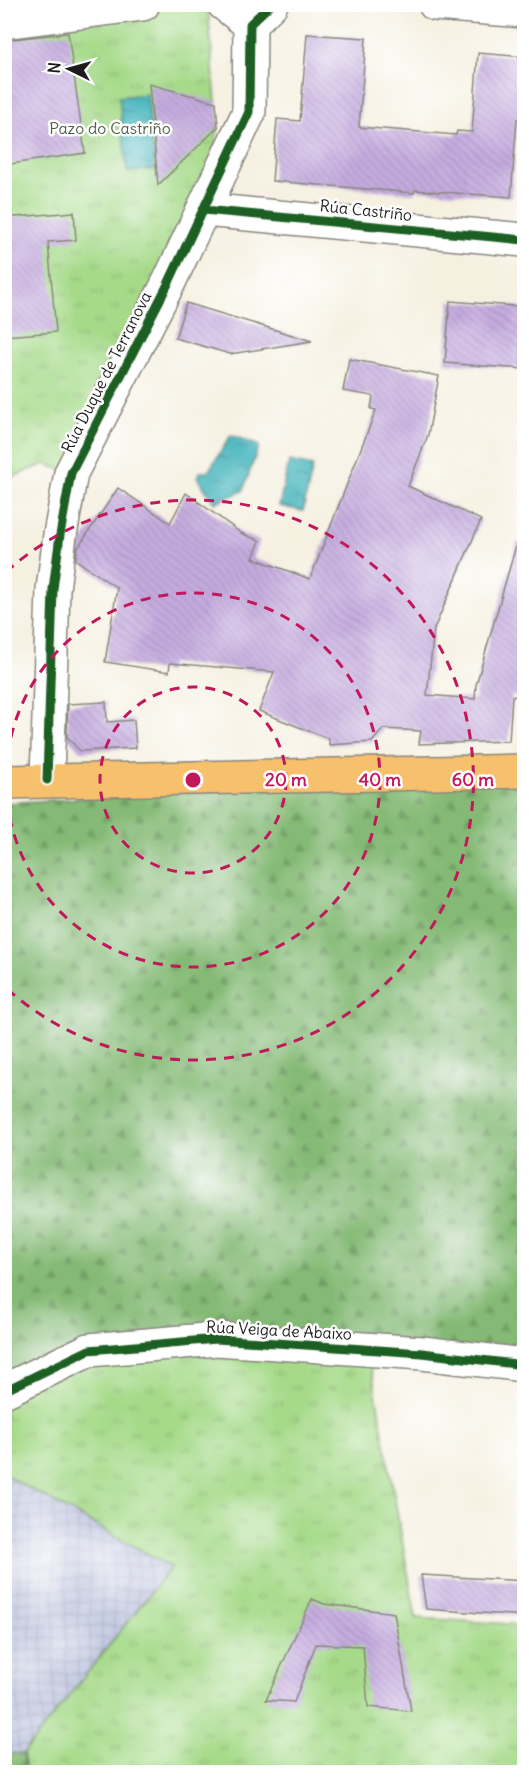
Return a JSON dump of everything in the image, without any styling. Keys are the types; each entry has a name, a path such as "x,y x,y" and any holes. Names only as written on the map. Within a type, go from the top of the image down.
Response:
{"highway":[{"path":"4,782 525,771"}],"street":[{"path":"4,22 143,4"},
{"path":"435,4 525,11"},
{"name":"Rúa Duque de Terranova","path":"47,780 53,589 71,473 204,210 249,112 248,11"},
{"name":"Rúa Castriño","path":"204,210 525,240"},
{"name":"Rúa Veiga de Abaixo","path":"4,1392 89,1350 217,1339 422,1353 525,1365"}],"shaded area":[{"path":"4,1475 171,1567 23,1754 5,1753"}],"green space":[{"name":"Pazo do Castriño","path":"5,5 221,5 208,7 218,127 204,210 71,473 45,464 5,480"},
{"path":"499,771 524,795 524,1365 89,1350 5,1402 5,803"},
{"path":"368,1349 416,1618 524,1625 524,1772 26,1772 23,1754 171,1567 5,1475 5,1394 89,1350"},
{"path":"5,1753 23,1754 26,1772 5,1772"}],"water":[{"path":"147,94 155,169 127,172 119,97"},
{"path":"231,435 259,446 243,491 214,503 197,477 200,472 208,472"},
{"path":"289,461 313,466 303,511 279,506"}],"building":[{"path":"68,33 85,153 4,165 4,40"},
{"path":"307,34 366,38 359,127 456,135 457,131 472,132 478,53 525,57 525,119 517,119 511,197 415,190 414,193 272,181 277,119 300,121"},
{"path":"149,84 216,102 218,127 158,185"},
{"path":"74,212 76,240 48,242 56,332 4,336 4,218"},
{"path":"450,301 525,307 523,369 445,363"},
{"path":"186,303 312,341 230,354 175,338"},
{"path":"349,359 439,376 428,435 408,486 481,520 434,629 427,695 475,699 476,685 517,542 525,543 525,697 512,696 509,741 419,744 421,731 383,729 372,742 329,745 329,739 259,711 274,672 170,663 169,672 105,662 117,588 76,560 77,549 118,488 170,523 186,493 241,533 260,541 253,558 310,579 376,410 371,409 373,396 343,391"},
{"path":"106,702 107,722 134,720 136,748 80,751 67,737 68,704"},
{"path":"421,1575 525,1581 525,1616 426,1609"},
{"path":"312,1599 324,1604 394,1613 411,1711 368,1707 363,1646 316,1644 294,1702 266,1700"}],"cycle path":[{"path":"47,780 53,589 71,473 169,282 249,112 250,24 271,4"},
{"path":"204,210 524,240"},
{"path":"4,1391 89,1350 217,1339 422,1353 524,1365"}]}
